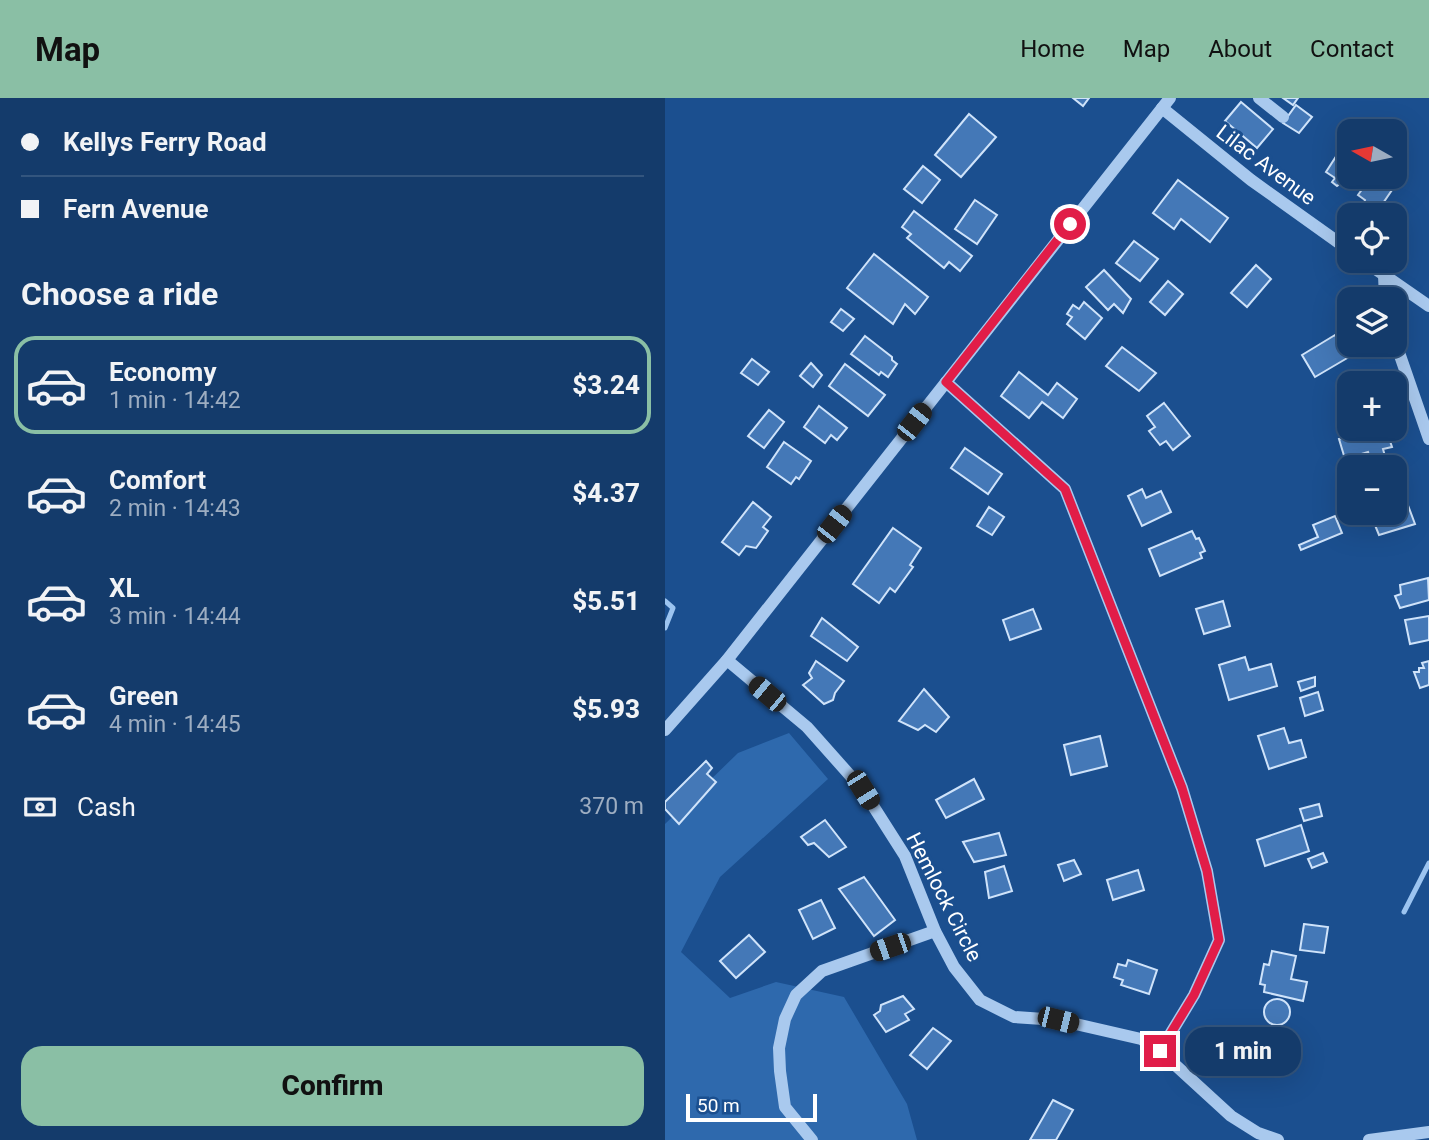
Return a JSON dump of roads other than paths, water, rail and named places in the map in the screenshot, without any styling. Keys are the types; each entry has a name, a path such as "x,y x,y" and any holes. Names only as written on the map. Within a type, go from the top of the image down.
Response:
{"street":[{"path":"1259,98 1283,117"},
{"path":"665,730 726,660 1166,103"},
{"name":"Lilac Avenue","path":"1166,103 1251,180 1337,241"},
{"path":"1381,273 1429,306"},
{"path":"1384,275 1384,287"},
{"path":"1401,357 1429,439"},
{"path":"946,382 1065,489 1182,788 1207,871 1219,940 1194,995 1160,1051"},
{"name":"Hemlock Circle","path":"726,660 807,727 863,790 905,856 935,931 954,967 980,1000 1014,1017 1058,1020 1141,1039 1160,1051 1231,1116 1258,1133 1279,1140"},
{"path":"812,1140 785,1107 780,1071 779,1048 785,1019 796,995 822,971 935,931"},
{"path":"1369,1140 1429,1132"}],"waterway":[{"path":"665,601 673,608 665,628"},
{"path":"1404,912 1429,863"}]}
